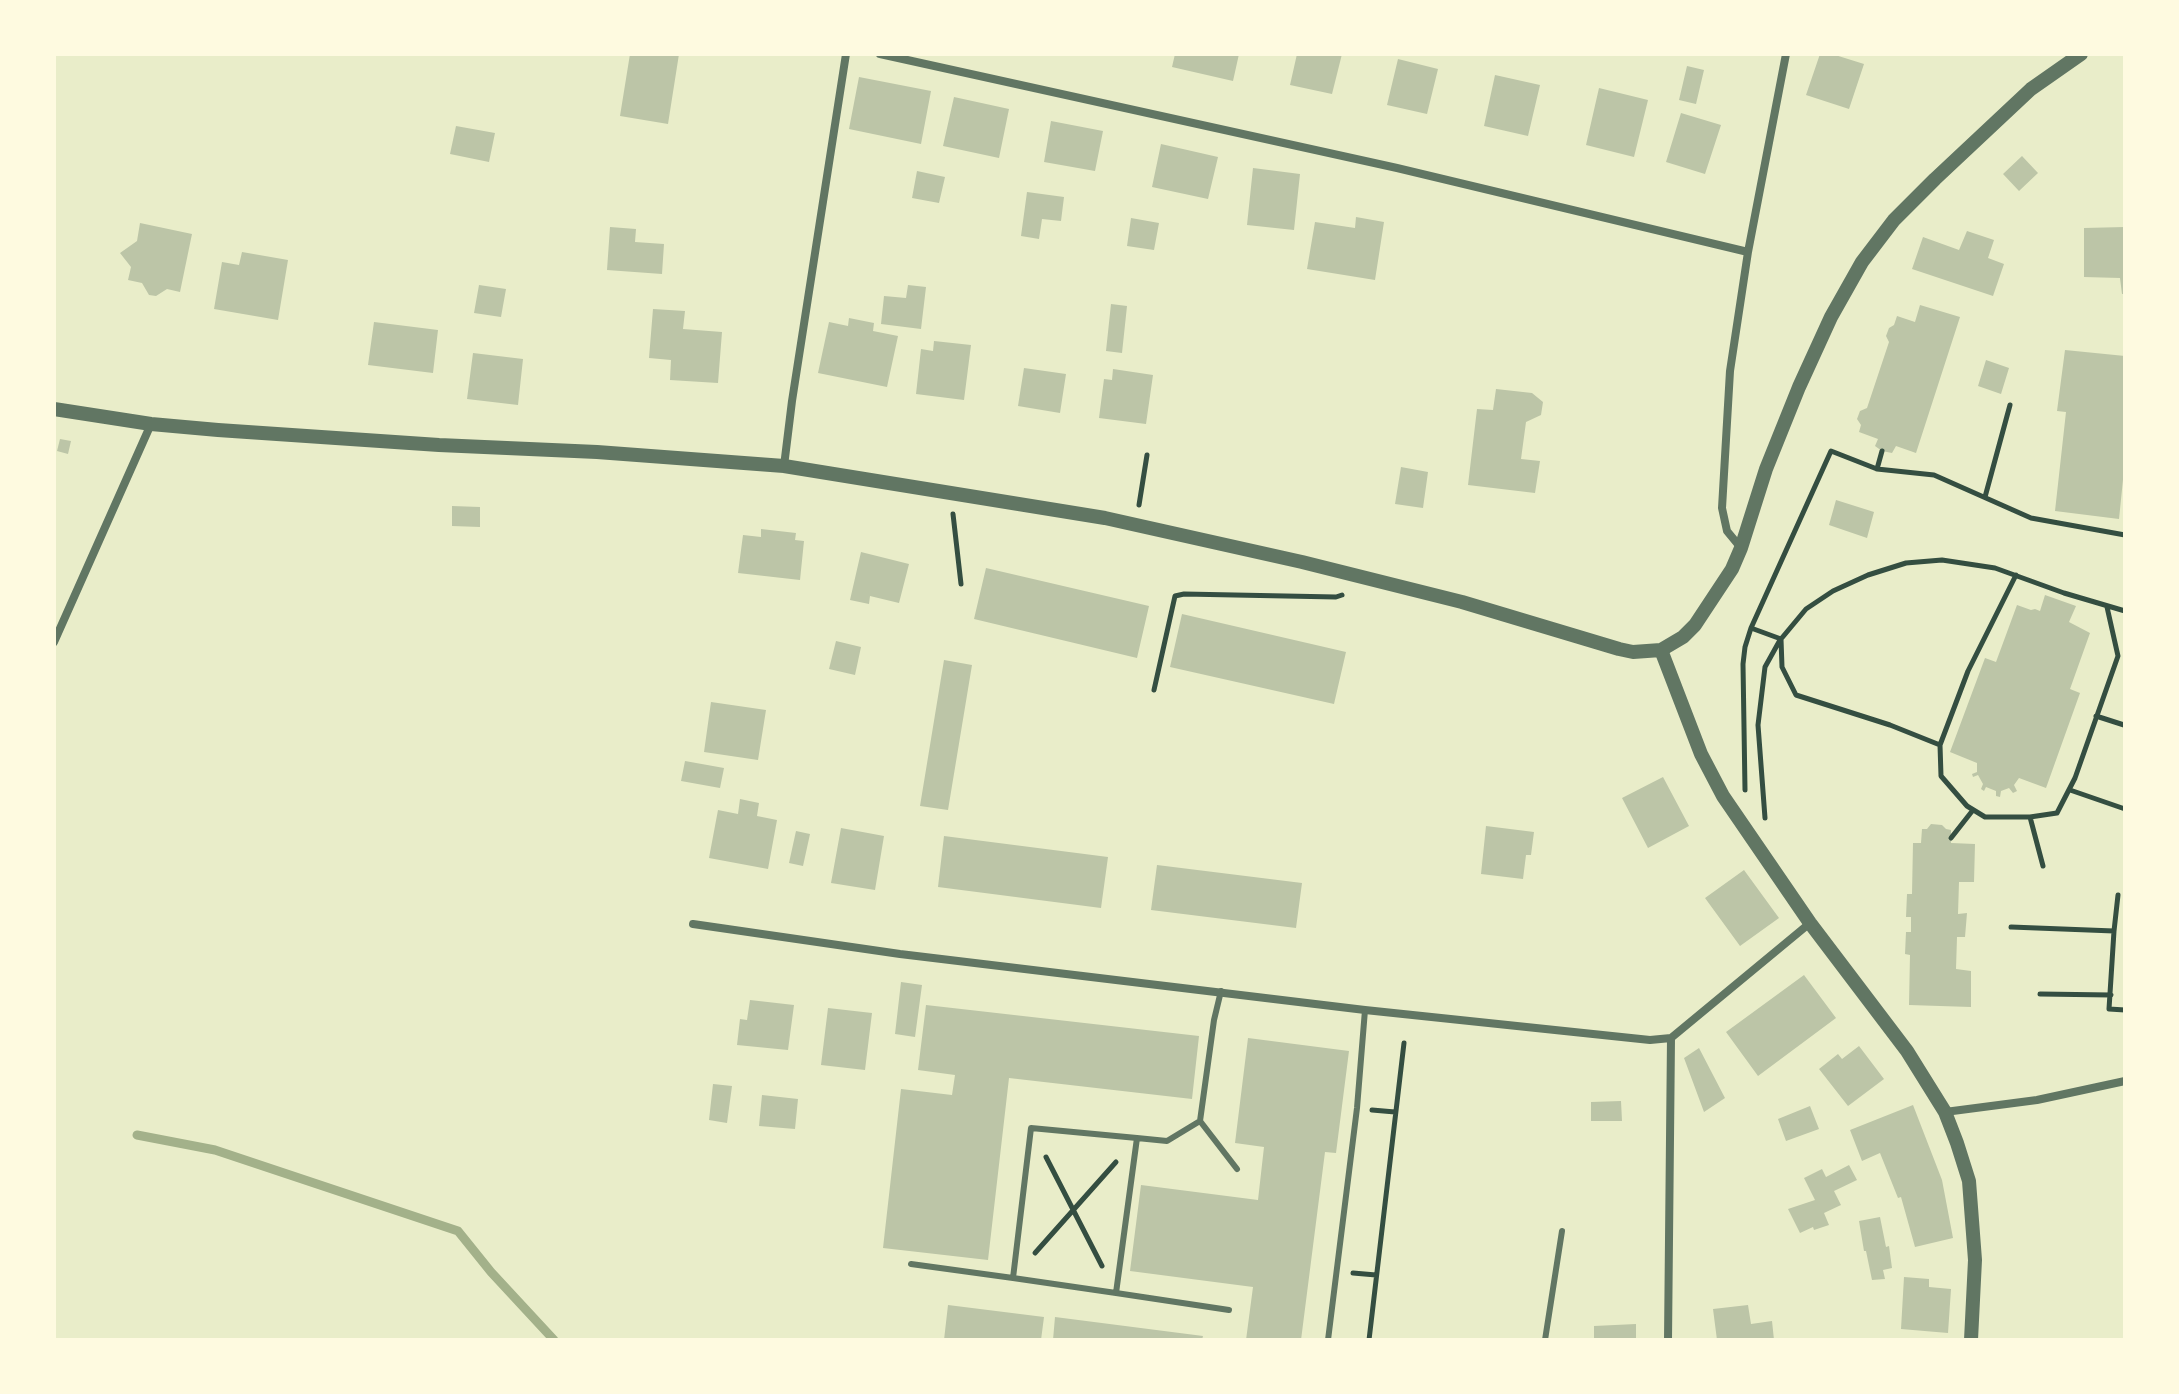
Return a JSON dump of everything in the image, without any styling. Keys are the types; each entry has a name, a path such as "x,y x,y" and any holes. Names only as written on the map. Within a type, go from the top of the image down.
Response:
{"street":[{"path":"784,466 846,54"},
{"path":"880,54 1397,168 1748,252"},
{"path":"1741,548 1727,531 1722,508 1730,371 1748,252 1786,54"},
{"path":"54,409 151,424 784,466 1105,518 1462,602 1619,649 1633,652 1661,650 1683,637 1695,625 1732,569 1766,469 1799,387 1831,317 1862,262 1894,220 1935,179 2031,89 2081,54"},
{"path":"54,642 151,424"},
{"path":"1661,650 1701,754 1723,796 1810,923 1907,1051 1945,1112 1969,1181 1975,1260 1971,1340"},
{"path":"693,924 900,954 1365,1010 1650,1040 1671,1038 1810,923"},
{"path":"1668,1340 1671,1038"},
{"path":"1945,1112 2037,1100 2125,1081"}],"lane":[{"path":"1221,991 1200,1121 1237,1169"},
{"path":"1328,1340 1357,1108 1365,1010"},
{"path":"1013,1278 1031,1128 1167,1141 1200,1121"},
{"path":"1116,1293 1137,1138"},
{"path":"1545,1340 1562,1231"},
{"path":"911,1264 1229,1310"}],"path":[{"path":"1985,497 2010,405"},
{"path":"1746,799 1745,647 1831,451 1877,469 1934,475 2031,518 2125,535"},
{"path":"1877,469 1882,451"},
{"path":"1139,506 1147,455"},
{"path":"954,522 961,584"},
{"path":"1766,829 1758,725 1765,667 1781,639 1806,609 1833,591 1868,575 1906,563 1942,560 1995,568 2125,611"},
{"path":"2016,575 1968,671 1940,745 1941,776 1973,810 1985,817 2030,817 2057,813 2070,790 2118,656 2107,607"},
{"path":"2061,601 2064,593"},
{"path":"1154,690 1175,596 1336,597"},
{"path":"1751,628 1781,639"},
{"path":"1781,639 1782,667 1796,695 1890,725 1940,745"},
{"path":"2096,716 2124,725"},
{"path":"2070,790 2125,809"},
{"path":"1951,838 1973,810"},
{"path":"2030,817 2043,866"},
{"path":"2118,895 2109,1009 2125,1010"},
{"path":"2116,915 2125,916"},
{"path":"2011,927 2114,931"},
{"path":"2040,994 2111,995"},
{"path":"1369,1340 1404,1043"},
{"path":"1031,1128 1116,1293"},
{"path":"1013,1278 1137,1138"}],"building":[{"path":"630,54 679,54 668,124 620,116"},
{"path":"1175,54 1239,54 1233,81 1172,67"},
{"path":"1297,54 1342,54 1332,94 1290,85"},
{"path":"1820,54 1832,54 1864,64 1849,109 1806,95"},
{"path":"1398,59 1438,69 1427,114 1387,105"},
{"path":"1687,66 1704,70 1696,104 1679,100"},
{"path":"1495,75 1540,85 1528,136 1484,126"},
{"path":"859,77 931,91 921,144 849,129"},
{"path":"1599,88 1648,100 1634,157 1586,145"},
{"path":"954,97 1009,109 999,158 943,146"},
{"path":"1681,113 1721,125 1705,174 1666,162"},
{"path":"1051,121 1103,131 1095,171 1044,162"},
{"path":"456,126 495,133 489,162 450,154"},
{"path":"1161,144 1218,157 1208,199 1152,187"},
{"path":"2022,156 2038,173 2019,191 2003,174"},
{"path":"1253,168 1300,174 1294,230 1247,225"},
{"path":"917,171 945,177 939,203 912,198"},
{"path":"1027,192 1064,197 1061,221 1042,219 1039,239 1021,236"},
{"path":"1356,217 1384,222 1375,280 1307,269 1315,222 1355,228"},
{"path":"1131,218 1159,223 1154,250 1127,246"},
{"path":"140,223 192,234 180,292 167,289 156,296 149,295 142,283 128,280 131,267 120,253 137,241"},
{"path":"610,227 636,229 635,242 664,244 662,274 607,270"},
{"path":"2125,227 2125,294 2122,294 2120,278 2084,277 2084,228"},
{"path":"1967,231 1994,240 1988,258 2004,264 1993,296 1912,269 1923,237 1959,250"},
{"path":"242,252 288,260 278,320 214,309 222,262 239,265"},
{"path":"479,285 506,289 501,317 474,313"},
{"path":"908,285 926,287 921,329 881,324 884,296 906,298"},
{"path":"1111,304 1127,306 1122,353 1106,351"},
{"path":"1920,305 1960,317 1916,453 1896,446 1892,453 1882,451 1875,446 1878,439 1859,432 1861,425 1857,419 1860,411 1867,408 1889,342 1886,336 1889,328 1894,325 1897,316 1915,322"},
{"path":"653,309 685,311 683,329 722,332 718,383 670,380 671,360 649,358"},
{"path":"849,318 874,323 873,331 898,336 887,387 818,373 829,322 848,326"},
{"path":"374,322 438,330 433,373 368,365"},
{"path":"934,341 971,345 964,400 916,394 921,349 933,351"},
{"path":"2065,350 2125,356 2125,460 2119,519 2055,511 2066,412 2057,411"},
{"path":"473,353 523,359 518,405 467,399"},
{"path":"1986,360 2009,368 2001,394 1978,386"},
{"path":"1024,368 1066,374 1060,413 1018,406"},
{"path":"1113,369 1153,375 1146,424 1099,418 1104,379 1112,380"},
{"path":"1496,389 1532,393 1543,402 1541,415 1526,422 1521,459 1540,461 1535,493 1468,485 1477,409 1493,410"},
{"path":"60,439 71,441 68,454 57,451"},
{"path":"1401,467 1428,472 1423,508 1395,504"},
{"path":"1836,500 1874,512 1867,538 1829,525"},
{"path":"452,506 480,507 480,527 452,526"},
{"path":"761,529 796,533 795,540 804,541 800,580 738,573 743,535 761,537"},
{"path":"861,552 909,564 899,603 870,596 869,604 850,600"},
{"path":"986,568 1149,606 1137,658 974,619"},
{"path":"2045,595 2076,606 2069,622 2090,633 2070,689 2080,693 2046,788 2019,778 2014,785 2017,791 2013,793 2009,788 2001,791 2000,797 1996,796 1996,791 1986,787 1984,791 1981,789 1983,784 1978,775 1973,777 1972,774 1977,772 1977,763 1950,752 1985,658 1996,662 2017,605 2040,611"},
{"path":"1182,614 1346,652 1334,704 1170,667"},
{"path":"836,641 861,647 855,675 829,669"},
{"path":"944,660 972,665 948,810 920,806"},
{"path":"711,702 766,710 758,760 704,752"},
{"path":"685,761 724,768 720,788 681,781"},
{"path":"1663,777 1689,826 1648,848 1622,798"},
{"path":"740,799 759,803 757,816 777,820 768,869 709,858 718,810 738,814"},
{"path":"1931,824 1951,830 1951,843 1975,844 1974,882 1959,882 1958,914 1967,913 1965,937 1957,937 1956,969 1971,971 1971,1007 1909,1005 1910,955 1905,954 1906,932 1911,932 1911,917 1906,917 1907,894 1912,894 1913,843 1921,843 1922,829 1927,829"},
{"path":"1486,826 1534,832 1531,855 1526,855 1523,879 1481,874"},
{"path":"841,828 884,836 875,890 831,883"},
{"path":"796,831 810,834 803,866 789,863"},
{"path":"944,836 1108,857 1101,908 938,887"},
{"path":"1157,865 1302,883 1296,928 1151,910"},
{"path":"1744,870 1779,918 1740,946 1705,898"},
{"path":"1804,975 1836,1018 1758,1076 1726,1032"},
{"path":"901,982 922,985 915,1037 895,1034"},
{"path":"750,1000 794,1005 788,1050 737,1045 740,1019 747,1020"},
{"path":"926,1005 1199,1036 1192,1099 1009,1078 988,1260 883,1248 901,1089 952,1095 955,1075 918,1070"},
{"path":"828,1008 872,1013 865,1070 821,1065"},
{"path":"1248,1038 1349,1051 1336,1153 1325,1152 1301,1340 1246,1340 1253,1287 1130,1271 1141,1185 1258,1200 1264,1147 1235,1143"},
{"path":"1859,1046 1884,1079 1848,1106 1819,1069 1838,1054 1842,1059"},
{"path":"1699,1048 1725,1098 1704,1112 1684,1058"},
{"path":"713,1084 732,1086 727,1123 709,1120"},
{"path":"762,1095 798,1099 795,1129 759,1126"},
{"path":"1621,1101 1622,1121 1591,1121 1591,1102"},
{"path":"1913,1105 1942,1180 1953,1238 1915,1247 1901,1197 1898,1198 1880,1153 1862,1161 1850,1130"},
{"path":"1810,1106 1819,1129 1786,1141 1778,1119"},
{"path":"1849,1165 1857,1180 1834,1191 1841,1205 1824,1213 1829,1225 1800,1233 1788,1209 1815,1200 1804,1178 1822,1169 1826,1177"},
{"path":"1880,1217 1892,1268 1883,1270 1885,1279 1872,1280 1859,1221"},
{"path":"1904,1277 1929,1279 1929,1287 1951,1289 1948,1333 1901,1329"},
{"path":"948,1305 1044,1317 1041,1340 944,1340"},
{"path":"1748,1305 1751,1324 1772,1321 1774,1340 1717,1340 1713,1309"},
{"path":"1055,1317 1203,1336 1202,1340 1053,1340"},
{"path":"1636,1324 1636,1340 1594,1340 1594,1326"}],"waterway":[{"path":"137,1135 215,1150 458,1231 554,1340"}]}
